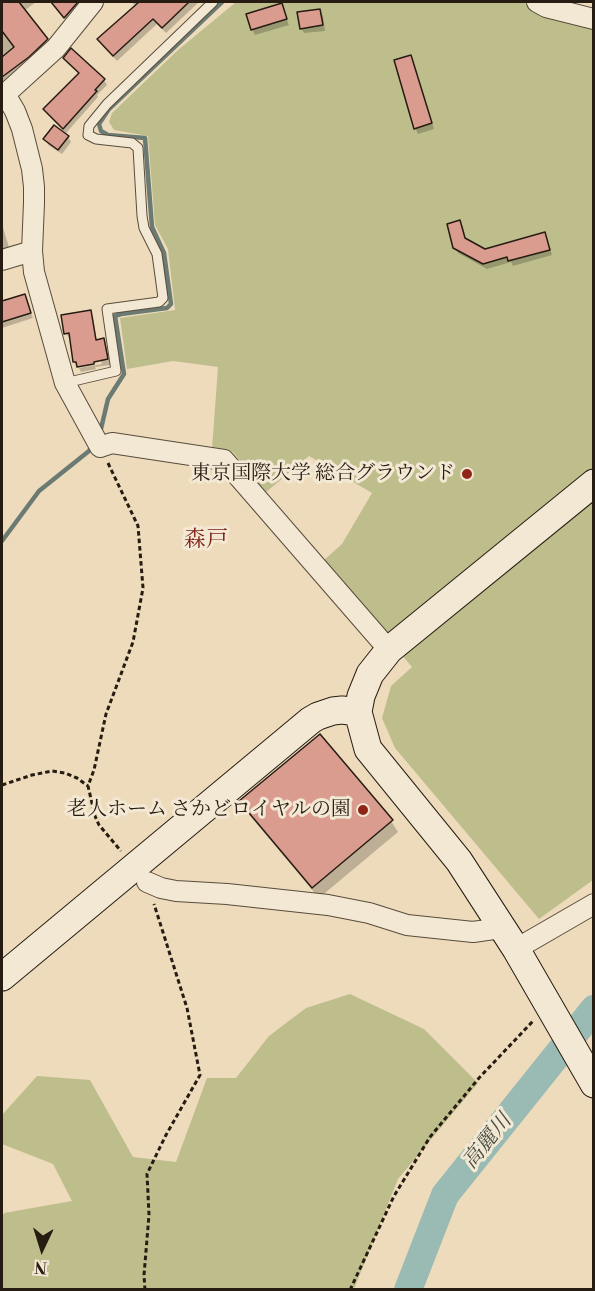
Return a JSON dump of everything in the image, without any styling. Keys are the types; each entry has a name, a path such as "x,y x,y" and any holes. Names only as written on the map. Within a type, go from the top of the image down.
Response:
{"street":[{"path":"537,2 546,7 594,19"},
{"path":"90,3 56,48 3,96 15,111 32,169 34,272 65,383 100,447 112,443 224,460 389,651"},
{"path":"2,260 32,251"},
{"path":"594,483 389,651 370,674 361,696 358,712 368,749 459,861 508,939 542,1011 594,1084"},
{"path":"2,977 140,875 311,720 333,711 358,712"},
{"path":"140,875 160,888 176,891 328,905 369,913 407,925 473,932 508,939 594,904"}],"lane":[{"path":"65,383 116,371 107,309 159,302 163,298 157,254 144,228 142,216 138,147 132,143 96,139 88,135 89,126 107,104 213,2"}],"path":[{"path":"100,447 138,526 143,588 133,642 106,714 94,770 88,786 91,804 99,825 140,875 187,1008 200,1075 147,1174 149,1215 145,1290"},
{"path":"2,785 52,771 77,778 88,786"},
{"path":"350,1290 394,1196 430,1137 479,1078 542,1011"}],"green space":[{"name":"東京国際大学 総合グラウンド","path":"236,2 524,2 547,17 593,29 593,880 539,919 395,748 382,718 391,686 412,667 323,561 342,544 372,493 309,456 265,493 233,452 212,449 218,367 173,361 127,369 120,318 175,310 168,249 155,225 148,136 114,130 109,122 112,113 178,50"},
{"path":"350,994 424,1029 478,1083 398,1179 354,1289 2,1289 2,1218 4,1213 72,1201 53,1164 2,1144 2,1115 37,1076 90,1080 133,1157 176,1162 207,1078 236,1078 269,1036 306,1008"}],"building":[{"path":"2,2 19,2 48,39 2,77 2,57 14,47 2,31"},
{"path":"51,2 78,2 64,18"},
{"path":"139,2 189,2 162,28 153,19 113,56 97,39"},
{"path":"282,3 287,19 251,30 246,14"},
{"path":"320,9 323,25 300,29 297,12"},
{"path":"71,48 105,79 63,129 43,109 79,73 63,58"},
{"path":"411,55 432,123 414,129 394,60"},
{"path":"54,125 69,136 58,150 43,139"},
{"path":"460,220 465,238 485,249 545,232 550,250 508,261 507,257 483,264 453,248 447,224"},
{"path":"25,294 31,313 2,322 2,301"},
{"path":"91,310 96,340 104,338 108,359 77,367 76,362 73,362 69,333 64,334 61,315"},
{"name":"老人ホーム さかどロイヤルの園","path":"320,734 393,820 312,888 239,801"}],"waterway":[{"path":"100,433 108,399 124,374 115,316 167,308 171,304 164,253 152,227 145,138 108,135 101,131 99,124 109,109 222,2"},
{"path":"2,541 39,491 89,451 92,445"},
{"name":"高麗川","path":"408,1290 445,1195 594,1009"}],"place":[{"name":"東京国際大学 総合グラウンド","path":"467,474"},
{"name":"老人ホーム さかどロイヤルの園","path":"363,810"}],"district":[{"name":"森戸","path":"206,541"}]}
